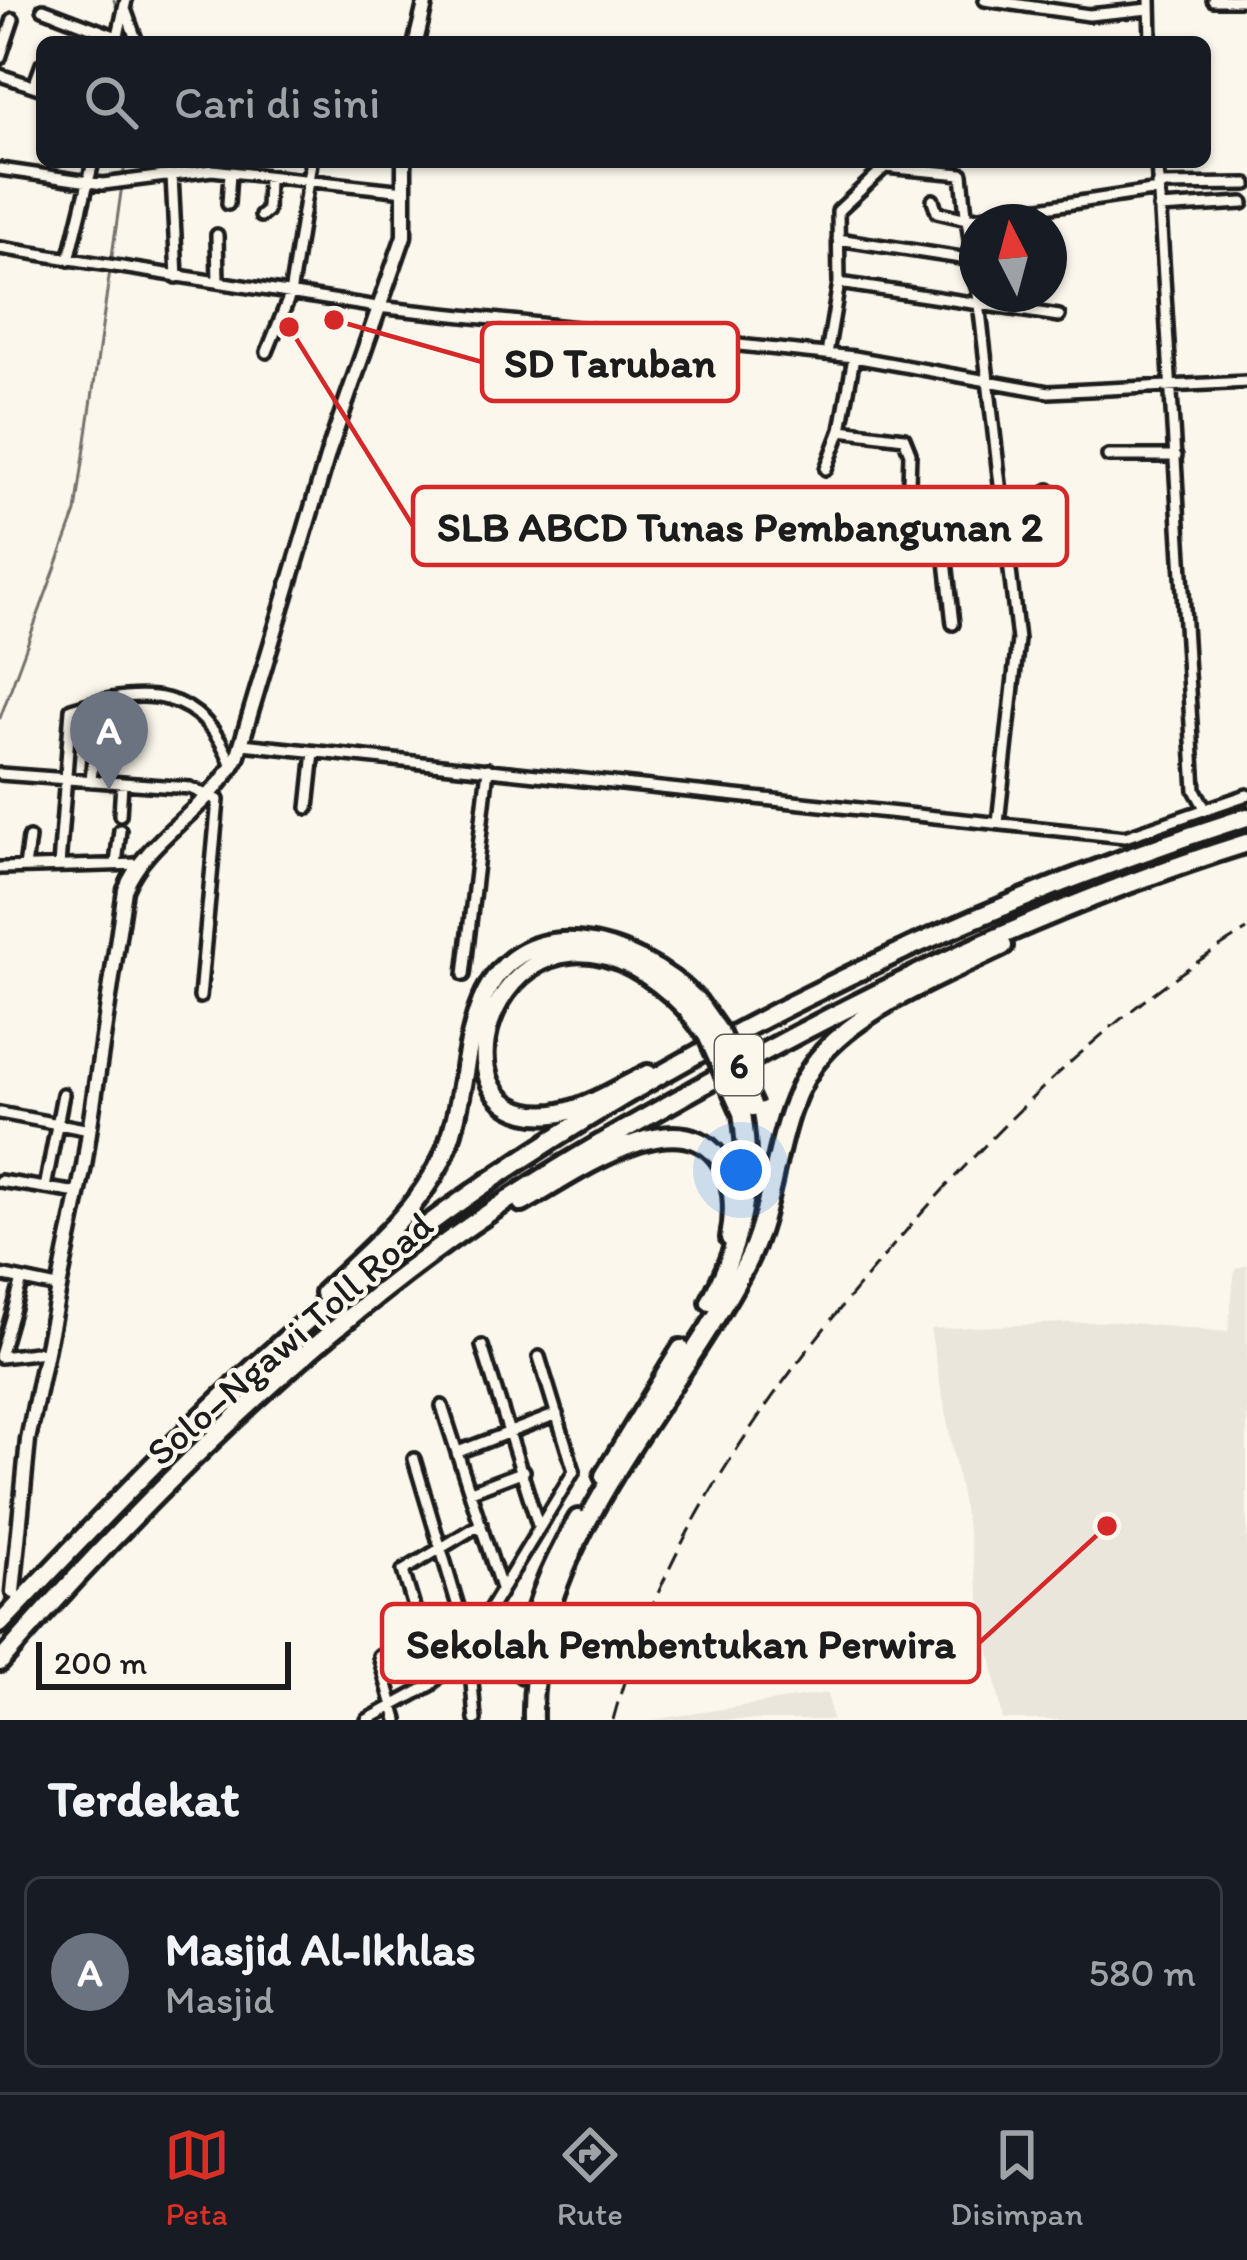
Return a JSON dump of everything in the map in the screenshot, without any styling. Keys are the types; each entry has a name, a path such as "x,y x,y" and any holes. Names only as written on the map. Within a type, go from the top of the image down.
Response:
{"highway":[{"name":"Solo–Ngawi Toll Road","path":"0,1624 308,1320 444,1212 610,1108 800,1001 1069,880 1247,817"},
{"name":"Solo–Ngawi Toll Road","path":"0,1662 159,1496 381,1292 536,1182 811,1025 975,947 1247,843"},
{"path":"523,1720 525,1650 549,1568 760,1232 789,1112 821,1055 855,1025 930,982 1122,887"},
{"path":"233,1390 426,1186 452,1134 477,1012 507,968 544,947 594,940 635,953 692,1005 748,1110 745,1218 717,1300 560,1575 537,1648 533,1720"},
{"path":"692,1005 621,962 581,952 549,959 522,972 495,1003 484,1037 485,1066 498,1093 520,1110 570,1110 800,1001"},
{"path":"381,1292 519,1204 632,1144 672,1133 706,1144 728,1172 732,1225 717,1300"}],"main road":[{"path":"417,36 426,0"},
{"path":"13,1592 28,1440 90,1130 118,920 129,881 140,864 211,793 242,744 376,307 404,236 404,168"}],"street":[{"path":"985,0 1090,15 1150,4 1151,36"},
{"path":"1213,0 1242,0"},
{"path":"43,9 107,36"},
{"path":"0,58 13,19"},
{"path":"0,75 36,86"},
{"path":"68,260 91,168"},
{"path":"267,352 290,295 310,168"},
{"path":"827,354 839,284 837,212 887,168"},
{"path":"913,168 960,172 964,204"},
{"path":"1156,168 1196,790 1205,808"},
{"path":"0,169 122,183 230,173 406,191"},
{"path":"228,204 230,173"},
{"path":"172,175 177,277"},
{"path":"261,217 267,211 268,178"},
{"path":"1052,204 1158,188 1247,184"},
{"path":"933,200 939,212 959,216"},
{"path":"1159,208 1243,203"},
{"path":"217,235 218,282"},
{"path":"838,239 959,258"},
{"path":"0,248 376,307 854,357 1055,393 1247,382"},
{"path":"839,284 959,293"},
{"path":"980,312 1017,636 998,823"},
{"path":"1035,312 1059,316"},
{"path":"826,469 841,430 854,357"},
{"path":"841,430 908,440 908,512 941,516 1048,509 1049,490"},
{"path":"1108,456 1176,456"},
{"path":"941,516 953,624"},
{"path":"59,866 68,712 137,695 166,699 210,720 232,766"},
{"path":"242,744 1125,837 1247,795"},
{"path":"91,781 94,748 113,750"},
{"path":"308,808 314,752"},
{"path":"464,975 488,769"},
{"path":"0,775 211,793 218,800 220,819 200,997"},
{"path":"120,814 122,783"},
{"path":"116,864 120,830"},
{"path":"25,867 29,838"},
{"path":"0,868 140,864"},
{"path":"46,1188 63,1094"},
{"path":"0,1113 90,1130"},
{"path":"0,1181 78,1192"},
{"path":"0,1274 56,1287"},
{"path":"22,1280 0,1357 44,1352"},
{"path":"482,1346 538,1525"},
{"path":"367,1720 436,1680 469,1643 574,1471 539,1357"},
{"path":"442,1406 501,1588"},
{"path":"458,1452 557,1414"},
{"path":"414,1459 469,1643 475,1720"},
{"path":"470,1491 524,1471"},
{"path":"436,1680 402,1574 481,1524"},
{"path":"379,1656 397,1720"}],"shaded area":[{"path":"1247,1265 1247,1720 1003,1720 930,1329 1110,1321 1228,1332 1235,1269"},
{"path":"828,1693 832,1720 651,1720"}],"waterway":[{"path":"114,0 118,12"},
{"path":"123,27 126,36"},
{"path":"123,175 125,168"},
{"path":"0,718 76,512 122,185"}],"tunnel":[{"path":"0,1661 13,1592"}],"railway":[{"path":"613,1720 635,1649 696,1517 733,1455 818,1337 912,1224 1068,1064 1154,993 1247,930"}],"place":[{"name":"SD Taruban","path":"334,320"},
{"name":"SLB ABCD Tunas Pembangunan 2","path":"289,327"},
{"name":"Masjid Al-Ikhlas","path":"109,790"},
{"name":"Sekolah Pembentukan Perwira","path":"1107,1526"}]}
